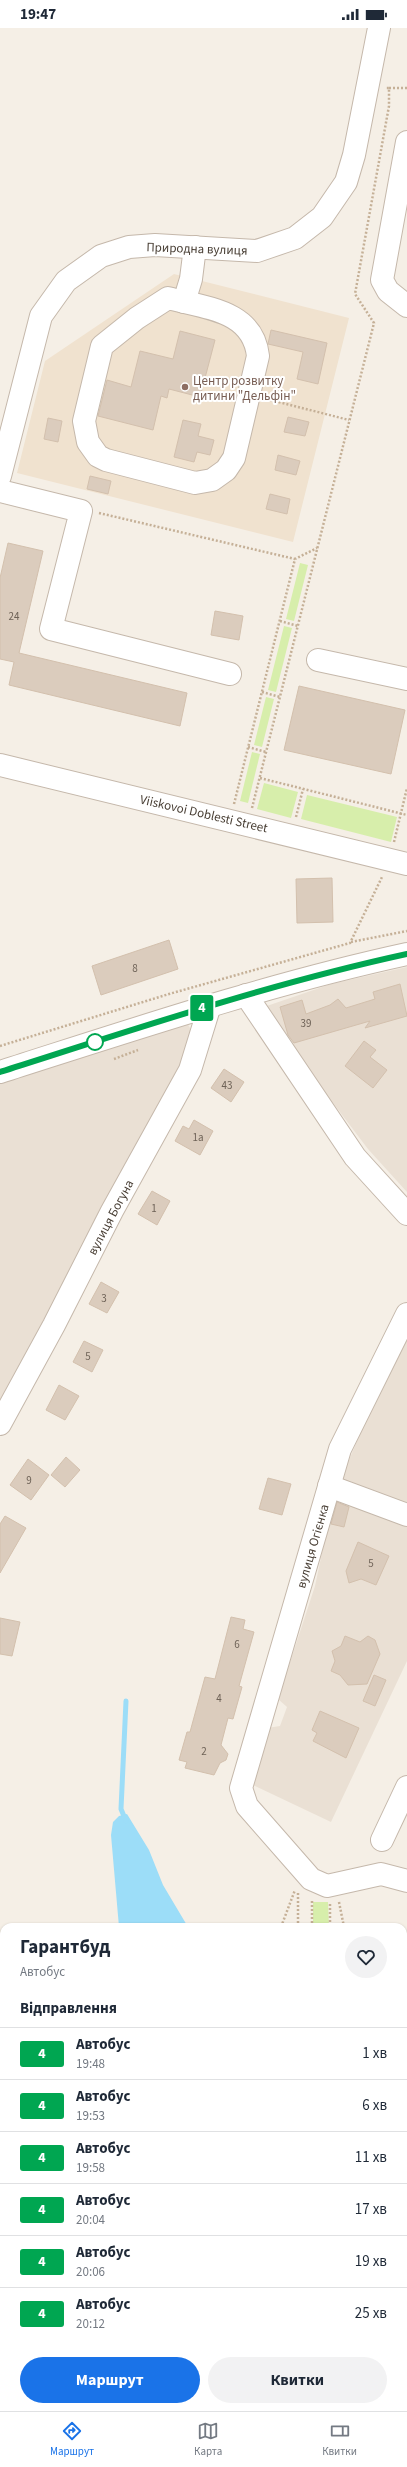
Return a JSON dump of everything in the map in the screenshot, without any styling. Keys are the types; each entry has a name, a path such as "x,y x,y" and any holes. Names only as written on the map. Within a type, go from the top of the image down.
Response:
{"street":[{"name":"Природна вулиця","path":"0,476 41,316 66,281 101,256 129,247 155,245 257,251 295,238 322,217 346,182 379,86 380,28"},
{"path":"407,142 382,280 388,291 407,306"},
{"path":"184,302 191,278 195,247"},
{"path":"168,298 234,317 247,327 253,335 258,356 248,394 234,458 226,470 212,480 195,483 122,466 106,460 92,450 86,435 84,421 102,346 137,318 168,298"},
{"path":"0,491 81,511 51,629 230,674"},
{"path":"318,660 407,679"},
{"name":"Viiskovoi Doblesti Street","path":"0,765 248,824 398,862"},
{"path":"0,1072 246,995 357,965 407,954"},
{"path":"246,995 355,1157 407,1214"},
{"name":"вулиця Богуна","path":"0,1424 54,1325 112,1211 190,1070 210,1006"},
{"name":"вулиця Огієнка","path":"304,1871 247,1806 241,1788 340,1449 407,1314"},
{"path":"329,1486 407,1515"},
{"path":"382,1840 407,1787"},
{"path":"304,1871 311,1879 327,1886 326,1895 381,1874 407,1881"}],"path":[{"path":"379,86 407,88"},
{"path":"248,824 374,323 355,294 390,106 379,86"},
{"path":"248,394 349,420"},
{"path":"81,511 91,511 295,559 317,548"},
{"path":"233,808 295,559"},
{"path":"280,621 298,626"},
{"path":"262,692 280,697"},
{"path":"248,747 266,752"},
{"path":"260,778 407,815"},
{"path":"350,943 398,862 401,813 407,788"},
{"path":"294,824 303,789"},
{"path":"0,1046 169,994 350,943 407,931"},
{"path":"283,1923 304,1871"},
{"path":"298,1923 296,1900 304,1871"},
{"path":"312,1923 312,1901 326,1895"},
{"path":"326,1895 330,1900 330,1923"},
{"path":"326,1895 342,1923"}],"shaded area":[{"name":"Центр розвитку дитини \"Дельфін\"","path":"174,274 349,318 293,542 17,473 45,361"},
{"path":"407,967 407,1192 368,1149 261,1008 331,984"},
{"path":"185,1019 195,1037 0,1416 0,1081"},
{"path":"407,1331 407,1511 339,1484 376,1396"},
{"path":"335,1492 407,1518 407,1661 331,1822 251,1784 267,1728 280,1726 287,1707 278,1699 315,1586"}],"green space":[{"path":"300,563 308,565 294,621 286,619"},
{"path":"284,626 292,628 276,692 268,690"},
{"path":"266,697 274,699 262,747 254,745"},
{"path":"252,752 260,754 248,803 240,801"},
{"path":"264,783 298,792 291,818 257,809"},
{"path":"307,795 397,817 391,842 301,819"},
{"path":"313,1902 328,1902 329,1923 313,1923"}],"water":[{"path":"127,1814 149,1850 163,1885 186,1923 119,1923 111,1835 113,1822 119,1816"}],"building":[{"path":"271,330 327,343 318,384 297,379 303,352 268,344"},
{"path":"180,331 215,340 200,397 169,389 167,398 161,396 153,430 98,416 107,380 131,387 140,351 173,359"},
{"path":"288,417 309,422 305,436 284,432"},
{"path":"48,418 62,421 58,442 44,439"},
{"path":"183,420 201,424 198,436 214,440 210,455 197,452 194,462 174,457"},
{"path":"278,455 300,461 296,475 275,470"},
{"path":"90,476 111,481 108,494 87,489"},
{"path":"270,494 290,499 287,514 266,509"},
{"path":"8,543 43,551 19,653 187,693 180,726 9,685 14,662 0,659 0,578"},
{"path":"215,611 243,616 239,640 211,635"},
{"path":"299,686 405,710 391,774 284,750"},
{"path":"332,878 333,922 297,923 296,879"},
{"path":"169,940 178,969 101,995 92,966"},
{"path":"400,984 407,1016 365,1028 370,1021 294,1043 288,1035 280,1007 302,1000 306,1014 330,1005 338,999 346,1008 375,999 373,992"},
{"path":"364,1041 376,1050 370,1057 387,1070 373,1088 345,1066"},
{"path":"224,1069 244,1082 231,1102 211,1088"},
{"path":"194,1120 213,1131 200,1155 175,1141 183,1126 189,1129"},
{"path":"152,1191 170,1201 157,1225 138,1214"},
{"path":"101,1282 119,1292 107,1313 89,1304"},
{"path":"84,1341 103,1350 92,1372 73,1362"},
{"path":"59,1385 79,1396 65,1420 46,1410"},
{"path":"66,1457 80,1470 65,1487 51,1475"},
{"path":"28,1459 49,1475 31,1500 10,1485"},
{"path":"268,1478 291,1484 282,1515 259,1509"},
{"path":"337,1502 349,1507 344,1527 331,1524"},
{"path":"5,1516 26,1528 0,1573 0,1524"},
{"path":"358,1542 389,1556 376,1585 361,1579 349,1583 346,1571"},
{"path":"231,1617 245,1620 243,1629 254,1632 239,1686 242,1687 233,1719 228,1718 221,1745 228,1754 226,1760 220,1763 214,1775 185,1768 187,1762 179,1760 187,1732 190,1732 205,1677 215,1679"},
{"path":"0,1618 20,1622 12,1656 0,1654"},
{"path":"345,1636 360,1642 368,1636 375,1640 380,1654 367,1684 348,1685 340,1675 331,1671 335,1661 332,1651 341,1646"},
{"path":"374,1675 386,1680 375,1706 363,1701"},
{"path":"320,1711 359,1728 346,1758 313,1741 317,1733 312,1730"}],"waterway":[{"path":"126,1701 121,1809 126,1821"}],"bus line":[{"name":"4","path":"0,1072 210,1006 357,965 407,954"}],"place":[{"name":"Центр розвитку дитини \"Дельфін\"","path":"185,387"}]}
